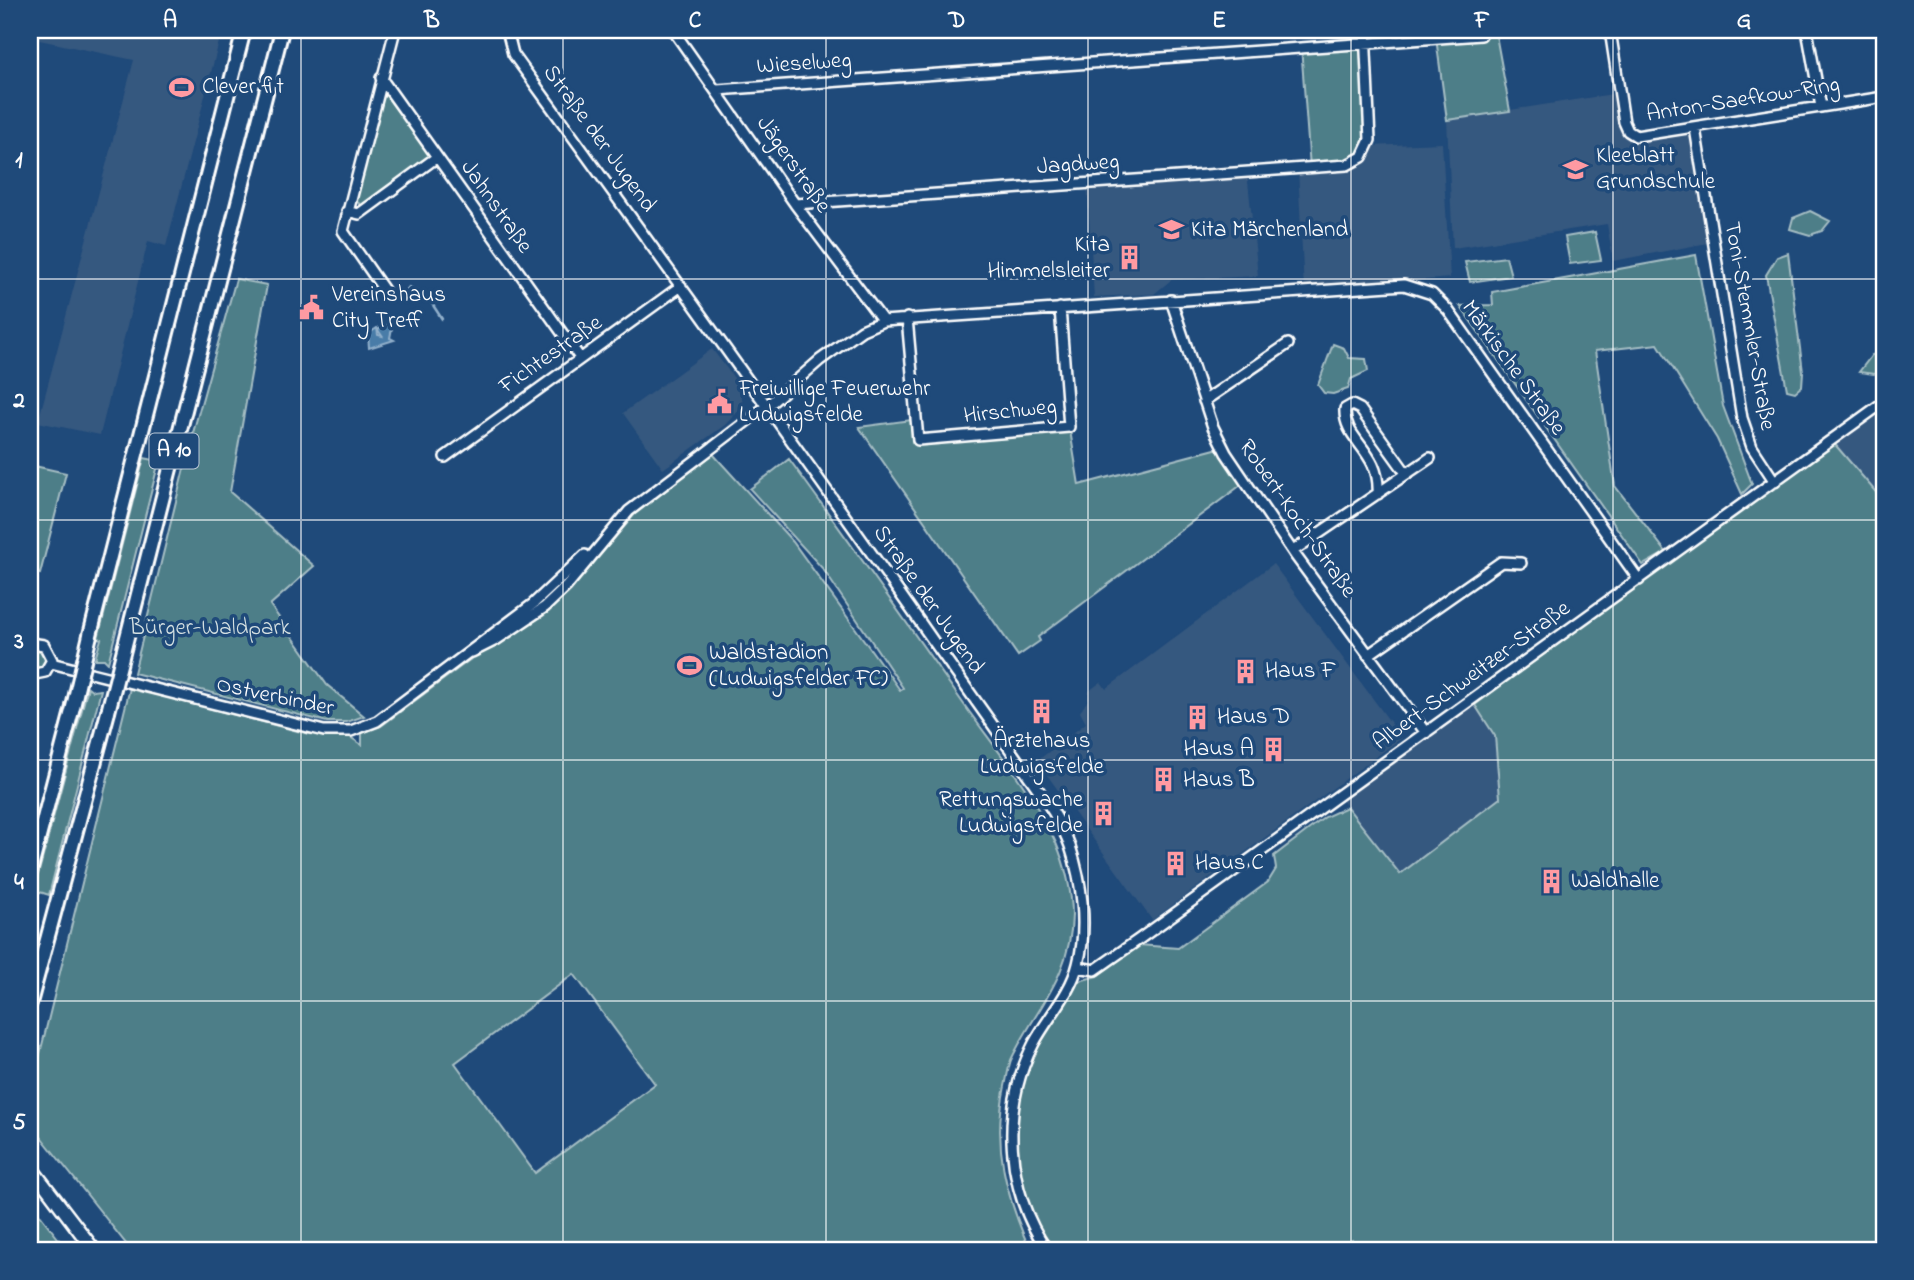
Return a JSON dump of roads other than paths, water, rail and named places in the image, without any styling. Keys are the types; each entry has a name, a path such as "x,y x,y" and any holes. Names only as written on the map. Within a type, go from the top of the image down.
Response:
{"highway":[{"name":"A 10","path":"30,872 244,30"},
{"name":"A 10","path":"30,1003 108,712 282,30"}],"street":[{"path":"384,290 344,236 347,211 380,78 396,30"},
{"name":"Straße der Jugend","path":"508,30 513,54 681,286 1058,820 1069,846 1081,897 1078,967 1029,1054 1016,1092 1013,1116 1012,1154 1020,1195 1046,1250"},
{"name":"Jägerstraße","path":"673,30 795,204 883,321"},
{"path":"1365,30 1365,42"},
{"name":"Anton-Saefkow-Ring","path":"1609,30 1623,122 1628,131 1643,136 1884,97"},
{"path":"1807,30 1821,107"},
{"name":"Wieselweg","path":"717,90 1480,35"},
{"name":"Jagdweg","path":"795,204 1347,165 1362,157 1369,146 1371,126 1365,42"},
{"name":"Jahnstraße","path":"380,78 580,358"},
{"name":"Toni-Stemmler-Straße","path":"1695,128 1742,418 1759,462 1775,482"},
{"path":"347,211 359,214 437,157"},
{"name":"Märkische Straße","path":"1171,300 1404,285 1432,294 1462,330 1639,580"},
{"name":"Fichtestraße","path":"445,457 681,286"},
{"path":"765,406 830,353 883,321 1171,300"},
{"name":"Robert-Koch-Straße","path":"1171,300 1204,401 1226,453 1293,551 1426,733"},
{"name":"Hirschweg","path":"907,318 918,440 1069,427 1060,308"},
{"path":"1204,401 1288,344"},
{"name":"Albert-Schweitzer-Straße","path":"1078,967 1095,970 1884,402"},
{"path":"1378,494 1377,467 1344,421 1345,409 1352,405 1360,409 1406,473"},
{"name":"Ostverbinder","path":"51,663 324,731 360,728 377,721 533,604 598,547 629,511 765,406"},
{"path":"1293,551 1430,458"},
{"path":"1368,655 1501,562 1521,563"},
{"path":"30,643 47,647 51,663 43,674 30,676"},
{"path":"1875,1250 1884,1242"}],"waterway":[{"path":"404,293 409,287 427,296 442,319"}],"railway":[{"path":"30,1155 103,1250"},
{"path":"30,1177 85,1250"}],"place":[{"name":"Clever fit","path":"182,87"},
{"name":"Kleeblatt Grundschule","path":"1576,169"},
{"name":"Kita Märchenland","path":"1171,230"},
{"name":"Kita Himmelsleiter","path":"1130,258"},
{"name":"Vereinshaus City Treff","path":"312,308"},
{"name":"Freiwillige Feuerwehr Ludwigsfelde","path":"719,402"},
{"name":"Waldstadion (Ludwigsfelder FC)","path":"689,666"},
{"name":"Haus F","path":"1245,671"},
{"name":"Ärztehaus Ludwigsfelde","path":"1042,711"},
{"name":"Haus D","path":"1197,717"},
{"name":"Haus A","path":"1274,749"},
{"name":"Haus B","path":"1163,780"},
{"name":"Rettungswache Ludwigsfelde","path":"1103,813"},
{"name":"Haus C","path":"1175,863"},
{"name":"Waldhalle","path":"1551,881"}],"park label":[{"name":"Bürger-Waldpark","path":"210,628"}]}
